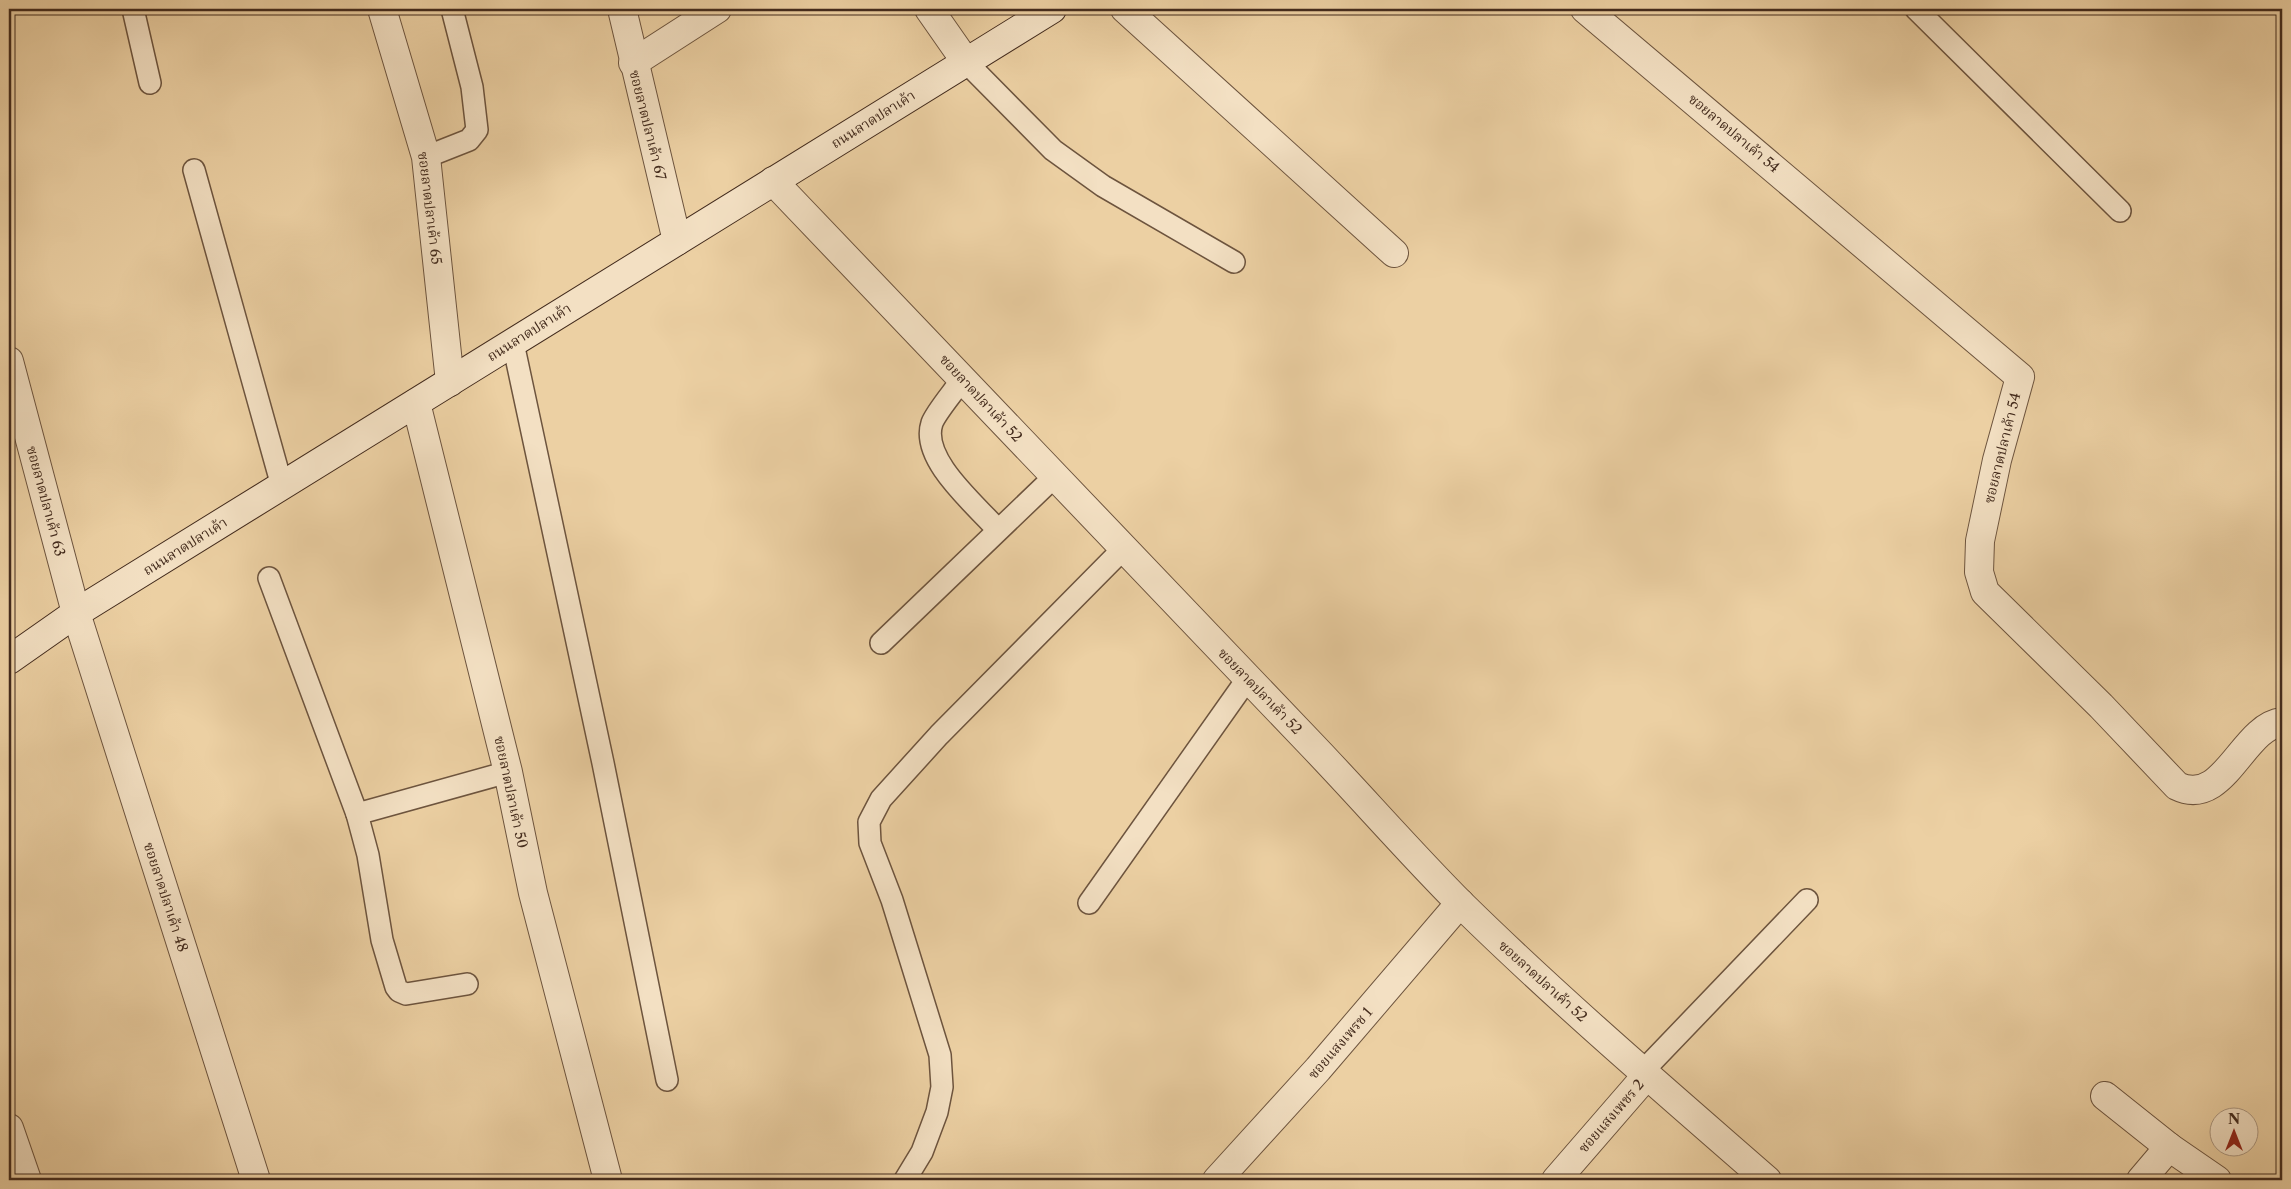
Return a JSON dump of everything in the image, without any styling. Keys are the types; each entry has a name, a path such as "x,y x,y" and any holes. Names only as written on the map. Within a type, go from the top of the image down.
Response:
{"street":[{"name":"ซอยลาดปลาเค้า 65","path":"382,9 426,157 450,382"},
{"name":"ซอยลาดปลาเค้า 67","path":"622,9 633,63 677,241"},
{"path":"633,63 717,9"},
{"path":"929,9 966,62"},
{"name":"ถนนลาดปลาเค้า","path":"9,660 76,613 1052,9"},
{"path":"1125,9 1394,253"},
{"name":"ซอยลาดปลาเค้า 54","path":"1585,9 2020,377 1997,460 1980,541 1979,572 1984,592 2100,706 2177,786 2188,791 2202,790 2215,782 2268,725 2282,722"},
{"name":"ซอยลาดปลาเค้า 52","path":"773,181 963,378 1054,477 1248,678 1460,903 1645,1073 1767,1180"},
{"name":"ซอยลาดปลาเค้า 63","path":"9,361 76,613"},
{"name":"ซอยลาดปลาเค้า 50","path":"416,403 508,772 533,893 608,1180"},
{"name":"ซอยลาดปลาเค้า 48","path":"76,613 256,1180"},
{"name":"ซอยแสงเพรช 1","path":"1217,1180 1318,1069 1460,903"},
{"name":"ซอยแสงเพชร 2","path":"1556,1180 1645,1073"},
{"path":"2105,1096 2169,1147 2216,1180"},
{"path":"9,1128 27,1180"},
{"path":"2141,1180 2169,1147"}],"lane":[{"path":"133,9 150,83"},
{"path":"426,157 469,140 477,130 472,87 452,9"},
{"path":"1916,9 2120,211"},
{"path":"966,62 1053,150 1103,186 1234,262"},
{"path":"194,170 282,486"},
{"path":"512,343 603,763 667,1080"},
{"path":"963,378 932,422 932,451 939,464 997,529"},
{"path":"881,643 997,529 1054,477"},
{"path":"905,1180 922,1152 936,1112 942,1087 940,1055 892,900 870,843 869,822 881,798 939,735 1123,549"},
{"path":"269,578 357,814 368,855 382,940 396,987 399,991 406,994 466,984"},
{"path":"1089,903 1248,678"},
{"path":"357,814 392,806 508,772"},
{"path":"1645,1073 1807,900"}]}
